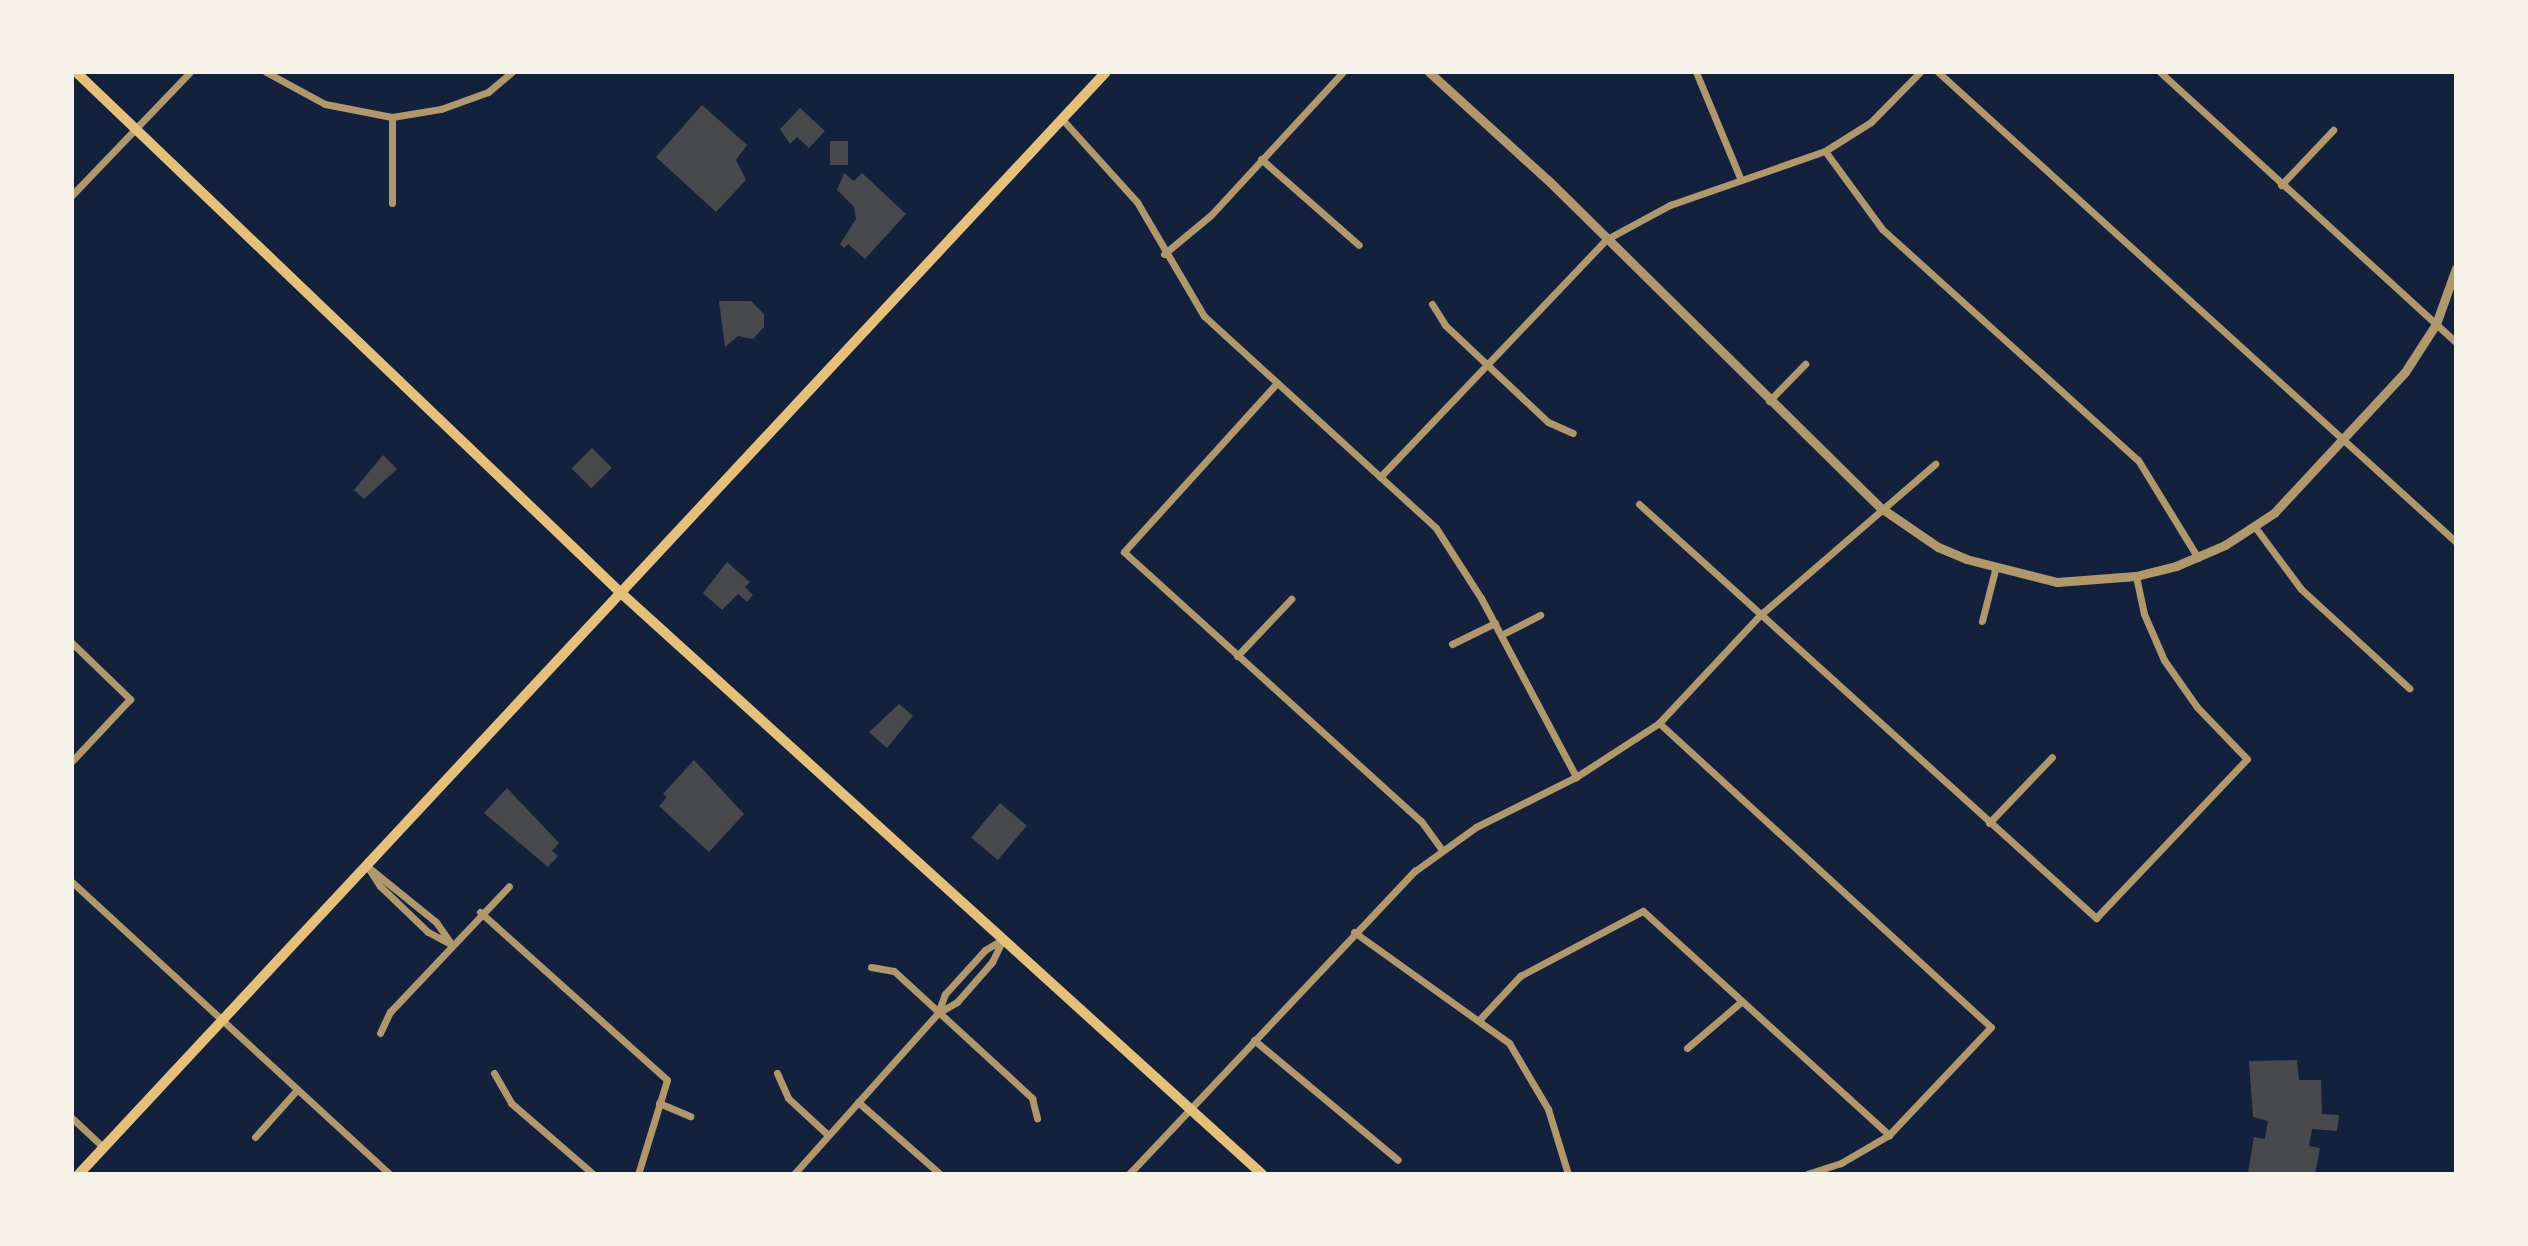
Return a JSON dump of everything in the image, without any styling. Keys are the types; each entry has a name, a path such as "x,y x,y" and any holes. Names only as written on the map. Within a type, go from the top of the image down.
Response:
{"main road":[{"path":"76,72 621,593 1262,1174"},
{"path":"79,1174 1106,72"}],"street":[{"path":"72,195 190,72"},
{"path":"266,72 325,104 392,117 441,109 477,96 512,72"},
{"path":"1164,254 1211,215 1343,72"},
{"path":"1429,72 1607,239 1881,508 1938,547 1995,570 2057,582 2136,576 2198,558 2255,527 2293,496 2405,372 2436,324 2456,268"},
{"path":"1696,72 1741,180"},
{"path":"1380,477 1607,239 1670,205 1825,151 1871,122 1920,72"},
{"path":"1938,72 2456,542"},
{"path":"2160,72 2456,342"},
{"path":"392,117 392,203"},
{"path":"1062,119 1137,202 1164,254 1204,316 1436,528 1495,623 1576,777"},
{"path":"2281,185 2333,130"},
{"path":"1825,151 1882,229 2138,460 2198,558"},
{"path":"1261,159 1359,245"},
{"path":"1432,304 1445,325 1548,422 1573,433"},
{"path":"1769,401 1805,364"},
{"path":"1277,383 1124,552 1421,821 1441,849"},
{"path":"1129,1174 1354,932 1441,849 1576,777 1659,723 1759,616 1935,464"},
{"path":"1639,504 1759,616 2096,918 2247,759 2197,707 2164,660 2144,614 2136,576"},
{"path":"2255,527 2301,589 2409,688"},
{"path":"1982,621 1995,570"},
{"path":"1237,656 1291,599"},
{"path":"1501,635 1540,615"},
{"path":"1452,644 1495,623"},
{"path":"72,643 130,699 72,761"},
{"path":"1659,723 1991,1027 1889,1135 1841,1163 1808,1174"},
{"path":"1989,823 2052,757"},
{"path":"367,866 436,922 451,944"},
{"path":"367,866 380,886 428,932 451,944"},
{"path":"72,882 295,1092 389,1174"},
{"path":"380,1033 390,1012 480,912 509,886"},
{"path":"1480,1019 1520,976 1643,911 1889,1135"},
{"path":"480,912 667,1080 638,1174"},
{"path":"1354,932 1480,1019 1509,1043 1530,1071 1568,1174"},
{"path":"938,1013 945,994 985,950 1003,939"},
{"path":"794,1174 938,1013 957,1002 992,962 1003,939"},
{"path":"871,967 894,971 1032,1098 1037,1118"},
{"path":"1687,1048 1742,1001"},
{"path":"1254,1040 1398,1160"},
{"path":"494,1073 511,1103 593,1174"},
{"path":"777,1073 788,1098 828,1135"},
{"path":"255,1137 295,1092"},
{"path":"858,1102 940,1174"},
{"path":"659,1103 690,1116"},
{"path":"72,1118 103,1147"}],"building":[{"path":"702,105 747,145 736,160 746,180 716,212 656,157"},
{"path":"800,108 825,131 809,148 797,137 790,144 780,129"},
{"path":"830,141 848,141 848,165 830,165"},
{"path":"844,173 854,181 862,173 906,214 865,259 848,244 844,248 840,244 856,219 854,207 837,190"},
{"path":"719,301 751,301 764,314 764,327 753,339 738,336 725,347"},
{"path":"592,448 612,468 591,488 571,469"},
{"path":"383,455 397,469 364,499 354,490"},
{"path":"727,562 750,582 745,587 753,595 747,602 738,594 722,610 703,593"},
{"path":"899,704 913,716 887,748 869,732"},
{"path":"694,760 744,814 709,852 659,806 667,797 663,794"},
{"path":"507,788 559,843 552,851 558,856 548,867 484,813"},
{"path":"1000,803 1027,825 998,860 971,837"},
{"path":"2297,1060 2299,1080 2321,1080 2322,1114 2339,1115 2337,1131 2312,1129 2309,1146 2320,1148 2315,1174 2248,1172 2254,1137 2265,1139 2268,1121 2253,1117 2249,1061"}]}
